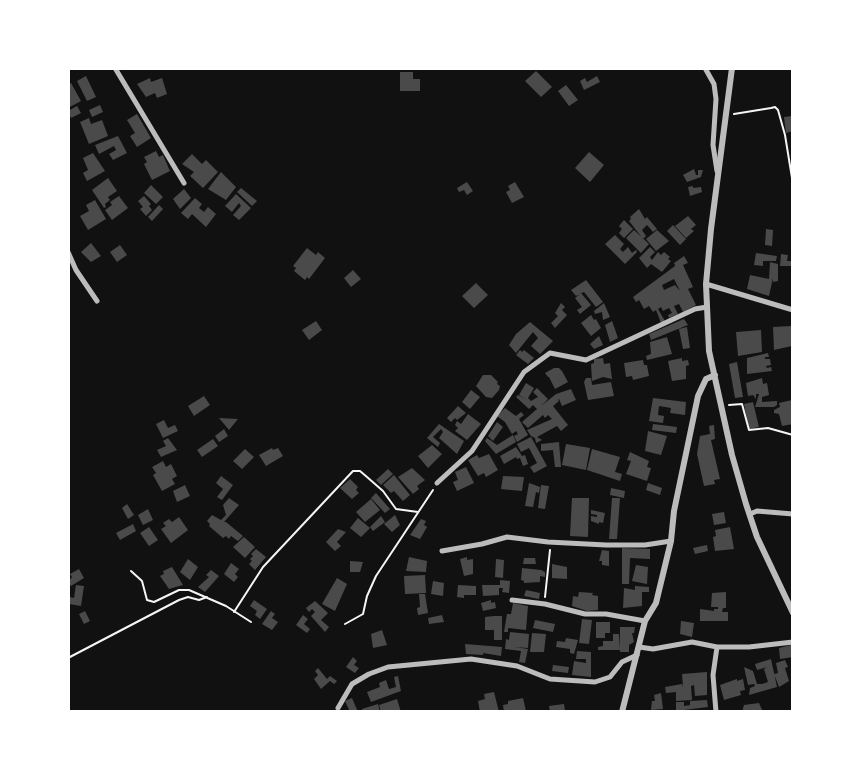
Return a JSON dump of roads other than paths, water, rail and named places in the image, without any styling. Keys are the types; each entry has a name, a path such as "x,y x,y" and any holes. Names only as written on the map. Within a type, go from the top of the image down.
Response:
{"street":[{"path":"115,68 184,183"},
{"path":"705,68 713,84 716,99 713,145 718,175"},
{"path":"732,68 706,284 709,351 721,406 757,537 793,613"},
{"path":"68,252 76,270 97,301"},
{"path":"706,284 793,310"},
{"path":"437,483 472,451 524,372 550,353 586,360 695,309 707,307"},
{"path":"622,712 645,621 656,603 671,541 674,511 698,396 706,379 715,375"},
{"path":"750,514 757,511 793,514"},
{"path":"442,551 507,537 551,542 645,545 671,541"},
{"path":"512,600 545,604 585,614 606,614 645,621"},
{"path":"338,708 352,684 388,667 471,659 517,666 550,679 595,682 610,677 622,662 638,651 692,642 717,647 749,647 793,642"},
{"path":"716,712 713,675 717,647"}]}
